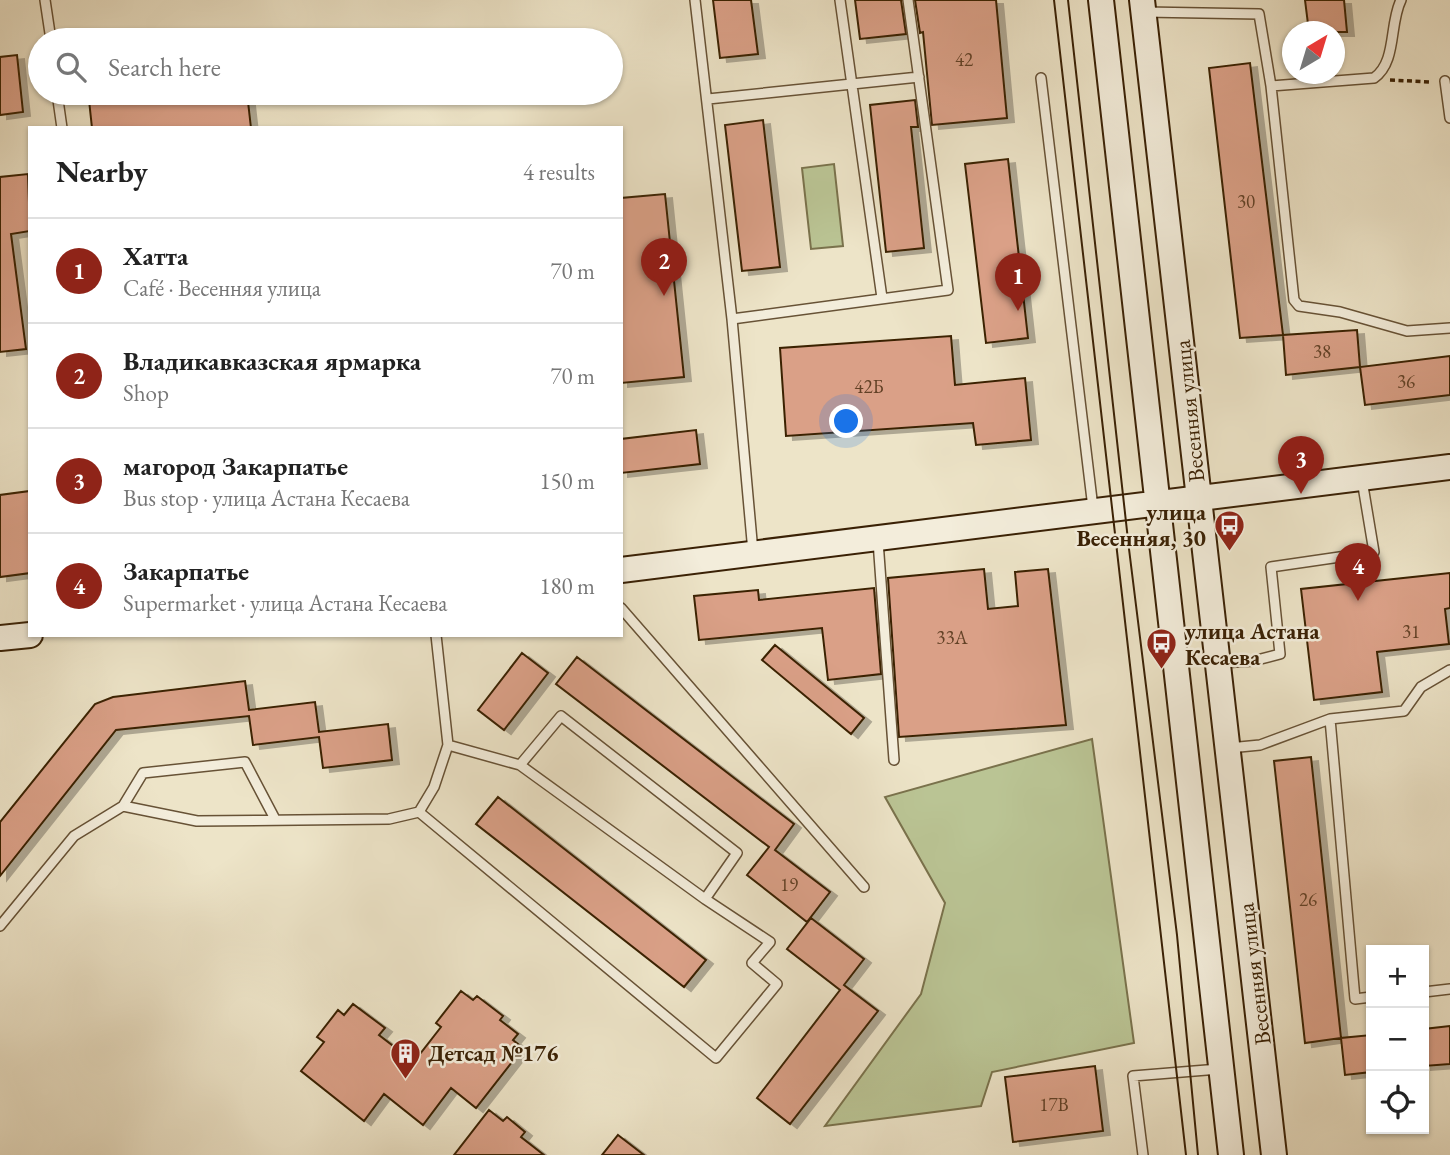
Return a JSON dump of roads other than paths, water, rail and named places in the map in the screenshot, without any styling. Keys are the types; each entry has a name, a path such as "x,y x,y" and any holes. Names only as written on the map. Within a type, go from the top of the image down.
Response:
{"street":[{"name":"Весенняя улица","path":"1101,0 1231,1155"},
{"name":"Весенняя улица","path":"1143,6 1274,1155"},
{"path":"623,570 1450,467"},
{"path":"0,638 28,635"}],"lane":[{"path":"45,0 49,28"},
{"path":"695,0 732,318 753,554"},
{"path":"840,0 882,298"},
{"path":"732,318 948,290 908,0"},
{"path":"1271,86 1374,78 1382,72 1388,61 1392,18 1401,0"},
{"path":"1143,6 1259,14 1271,86 1294,300 1308,309 1340,312 1407,331 1450,328"},
{"path":"708,99 919,77"},
{"path":"1041,78 1093,510"},
{"path":"1445,81 1450,118"},
{"path":"59,105 62,126"},
{"path":"1218,663 1253,661 1280,654 1271,566 1374,552 1362,477"},
{"path":"878,540 894,760"},
{"path":"623,610 864,887"},
{"path":"123,806 197,821 389,819 419,812 434,787 448,745 436,637"},
{"path":"1228,748 1260,745 1330,719 1404,711 1421,687 1450,670"},
{"path":"520,765 561,716 737,853 705,899"},
{"path":"1330,719 1355,999 1366,998"},
{"path":"419,812 716,1058 777,984 752,963 770,942 705,899 520,765 448,745"},
{"path":"0,926 74,836 123,806 143,773 245,762 275,819"},
{"path":"1429,991 1450,989"},
{"path":"1143,1155 1133,1076 1221,1068"}],"tram line":[{"path":"1054,0 1186,1155"},
{"path":"1068,0 1129,549 1177,935 1198,1155"}],"place":[{"name":"Владикавказская ярмарка","path":"664,296"},
{"name":"Хатта","path":"1018,311"},
{"name":"магород Закарпатье","path":"1301,494"},
{"name":"улица Весенняя, 30","path":"1229,552"},
{"name":"Закарпатье","path":"1358,601"},
{"name":"улица Астана Кесаева","path":"1162,671"},
{"name":"Детсад №176","path":"405,1080"}]}
